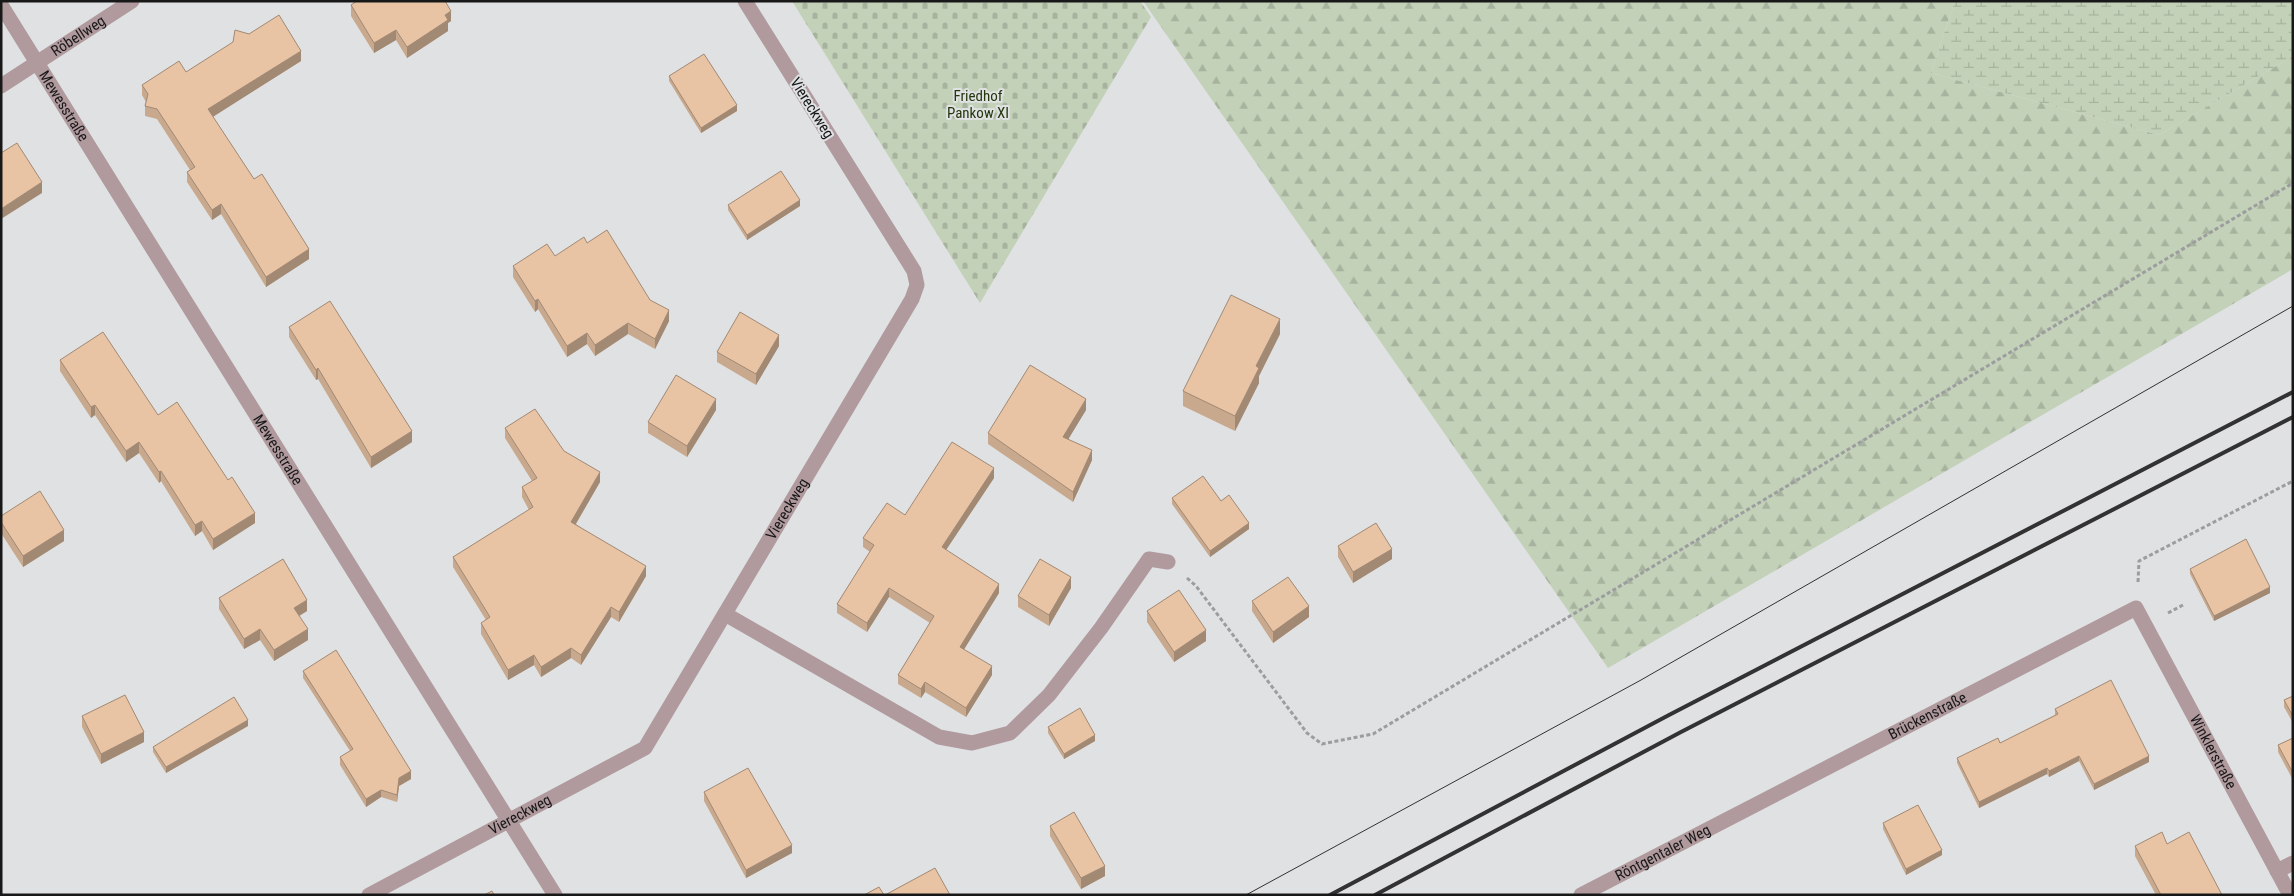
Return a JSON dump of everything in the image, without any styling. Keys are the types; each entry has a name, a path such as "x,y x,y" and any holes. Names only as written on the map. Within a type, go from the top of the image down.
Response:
{"street":[{"name":"Röbellweg","path":"1,86 132,1"},
{"name":"Viereckweg","path":"369,895 645,748 912,299 916,285 914,271 745,1"},
{"name":"Mewesstraße","path":"1,5 555,895"},
{"path":"725,614 939,738 972,743 1010,733 1049,695 1101,628 1148,559 1168,562"},
{"name":"Brückenstraße","path":"1718,823 2136,608"},
{"name":"Winklerstraße","path":"2136,608 2290,895"},
{"name":"Röntgentaler Weg","path":"1581,895 1718,823"},
{"path":"2278,871 2293,863"}],"path":[{"path":"1168,562 1196,586 1307,733 1322,744 1372,734 1467,678 1536,634 2293,183"},
{"path":"2136,608 2139,561 2293,480"}],"green space":[{"name":"Friedhof Pankow XI","path":"792,1 1140,1 1151,17 980,303"},
{"path":"1143,1 1955,1 1931,73 2159,135 2293,56 2293,269 1608,668"},
{"path":"1955,1 2293,1 2293,56 2159,135 1931,73"}],"building":[{"path":"357,1 445,1 451,11 445,15 448,20 407,47 396,30 374,43 351,5"},
{"path":"279,15 301,51 208,109 254,179 262,174 309,249 266,277 221,204 212,210 187,172 195,167 157,109 145,106 148,94 142,85 179,61 186,72 233,42 235,30 249,34"},
{"path":"704,54 737,105 701,128 669,76"},
{"path":"17,143 42,182 1,209 1,153"},
{"path":"781,171 800,200 747,235 728,205"},
{"path":"607,230 650,300 669,310 655,339 628,323 595,345 587,333 567,346 538,299 535,301 513,266 547,244 555,256 584,237 587,243"},
{"path":"1231,295 1280,319 1256,366 1259,368 1235,416 1183,391"},
{"path":"330,301 412,431 371,457 318,368 316,370 289,327"},
{"path":"740,312 779,335 756,374 717,352"},
{"path":"103,332 158,415 177,402 228,480 232,477 255,513 213,539 202,521 195,525 161,471 159,472 139,442 126,451 95,405 91,407 60,360"},
{"path":"1030,365 1086,399 1063,437 1092,450 1073,492 988,433"},
{"path":"676,375 716,399 687,446 648,422"},
{"path":"535,409 564,451 600,472 571,522 646,566 619,612 611,607 581,655 571,648 541,667 534,655 508,670 481,623 490,617 453,557 533,507 522,487 537,478 505,428"},
{"path":"952,442 994,468 942,547 999,584 960,647 992,666 966,708 925,682 921,689 898,675 934,616 889,588 867,623 837,604 874,545 863,538 887,503 905,515"},
{"path":"1203,476 1221,501 1229,495 1249,523 1210,551 1172,498"},
{"path":"40,491 64,530 23,556 1,522 1,516"},
{"path":"1376,523 1392,549 1353,572 1338,546"},
{"path":"2246,539 2270,587 2214,616 2190,569"},
{"path":"283,559 307,600 294,608 308,629 274,650 260,629 244,639 219,598"},
{"path":"1040,559 1071,577 1049,615 1018,596"},
{"path":"1288,577 1309,606 1273,632 1252,601"},
{"path":"1179,590 1206,630 1174,652 1147,611"},
{"path":"336,650 411,771 399,778 397,795 381,790 366,799 340,757 353,749 303,671"},
{"path":"2111,680 2149,756 2094,784 2079,756 2049,771 2047,768 1979,802 1957,758 1998,738 2000,743 2058,714 2055,709"},
{"path":"125,695 144,732 101,754 82,716"},
{"path":"2293,696 2293,716 2284,700"},
{"path":"234,697 248,720 166,767 153,747"},
{"path":"1080,708 1095,735 1064,754 1048,727"},
{"path":"2293,738 2293,773 2278,745"},
{"path":"748,768 792,845 746,870 704,792"},
{"path":"1918,805 1942,850 1906,869 1883,823"},
{"path":"1074,812 1105,866 1081,878 1050,826"},
{"path":"2162,832 2167,844 2189,832 2222,895 2161,895 2135,846"},
{"path":"935,868 950,895 885,895"},
{"path":"879,887 884,895 864,895"},
{"path":"492,891 494,895 484,895"}],"tram line":[{"path":"1246,895 1641,680 2293,306"}],"railway":[{"path":"1330,895 1669,715 2293,392"},
{"path":"1375,895 1681,732 2293,417"}]}
